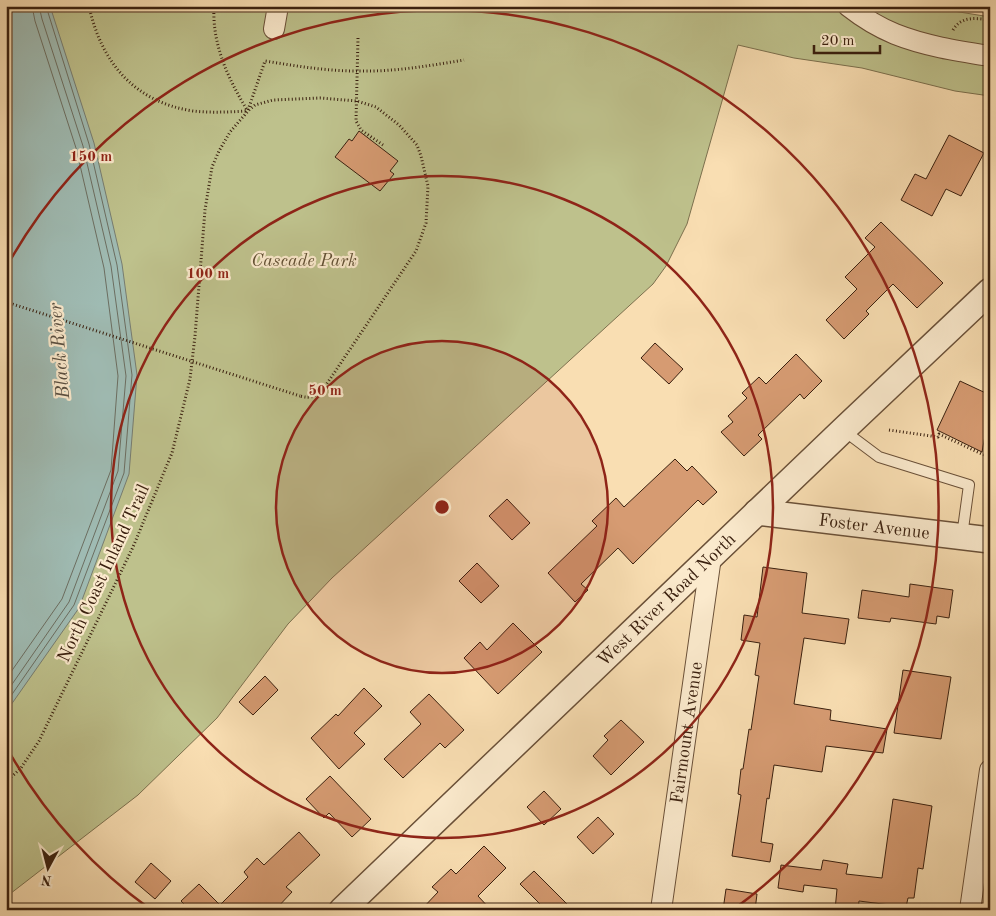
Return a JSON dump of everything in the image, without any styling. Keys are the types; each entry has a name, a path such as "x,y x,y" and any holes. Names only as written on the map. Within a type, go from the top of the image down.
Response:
{"street":[{"path":"274,29 278,6"},
{"path":"848,6 894,34 934,46 990,56"},
{"name":"West River Road North","path":"342,910 364,898 710,557 990,291"},
{"name":"Foster Avenue","path":"757,512 990,540"},
{"name":"Fairmount Avenue","path":"661,910 710,557"},
{"path":"970,910 990,770"}],"lane":[{"path":"842,430 879,457 969,485 962,536"}],"path":[{"path":"89,6 100,42 111,63 120,74 142,92 174,106 191,110 208,112 248,111"},
{"path":"214,6 214,23 218,49 224,66 248,111"},
{"path":"358,38 356,121 361,130 383,145"},
{"path":"248,111 265,61 358,72 426,66 464,60"},
{"name":"North Coast Inland Trail","path":"6,302 300,396 311,398 324,388 412,258 426,223 428,186 422,156 417,145 399,125 376,107 357,101 320,98 262,102 248,111 230,132 218,151 209,179 196,336 190,379 169,462 133,547 39,740 21,768 6,782"},
{"path":"889,430 938,437 939,434 984,455"}],"green space":[{"name":"Cascade Park","path":"6,6 923,6 990,17 990,96 955,91 862,68 794,58 738,45 687,224 666,266 653,284 332,578 288,624 217,718 138,795 6,897"}],"water":[{"name":"Black River","path":"6,6 50,6 94,143 122,264 137,375 129,474 79,608 6,712"}],"building":[{"path":"359,131 398,161 390,171 394,174 380,191 335,157 349,139 352,141"},
{"path":"949,135 984,153 961,196 946,189 932,216 901,200 915,174 926,179"},
{"path":"881,222 943,283 917,308 893,284 866,311 869,314 844,339 826,320 857,289 845,277 875,247 865,238"},
{"path":"655,343 683,369 669,384 641,358"},
{"path":"796,354 822,381 804,399 800,394 758,435 762,439 744,456 721,432 733,422 728,416 747,398 742,393 759,377 766,384"},
{"path":"960,381 990,395 990,408 982,452 937,430"},
{"path":"675,459 687,471 692,466 717,492 703,505 698,500 633,564 618,548 581,584 588,590 575,602 548,573 597,526 592,521 616,498 624,507"},
{"path":"507,499 530,523 512,540 489,516"},
{"path":"477,563 499,586 481,603 459,581"},
{"path":"763,567 807,573 802,613 849,619 845,644 804,638 794,704 831,710 830,720 887,729 883,753 826,746 822,772 774,765 761,842 773,844 770,862 732,856 741,795 738,794 741,769 743,769 749,729 751,730 759,676 755,675 760,643 741,640 744,615 757,617"},
{"path":"910,584 953,590 949,618 937,616 936,624 891,618 890,622 858,618 862,590 909,597"},
{"path":"513,623 542,652 498,694 464,658 480,642 487,650"},
{"path":"903,670 951,677 941,739 894,733"},
{"path":"265,676 278,690 253,715 239,702"},
{"path":"364,688 382,706 354,733 365,744 339,769 311,738 336,714 338,716"},
{"path":"429,694 464,730 445,748 440,743 403,778 384,759 421,724 410,712"},
{"path":"621,720 644,742 611,775 593,756 608,740 604,736"},
{"path":"330,776 371,819 352,837 329,813 324,818 306,799"},
{"path":"544,791 561,809 544,825 527,807"},
{"path":"893,799 932,806 923,869 918,868 914,898 908,898 906,907 859,901 858,910 835,910 837,889 804,885 803,892 778,888 781,865 821,870 823,860 848,864 846,874 882,878"},
{"path":"598,817 614,834 593,854 577,837"},
{"path":"299,832 320,855 286,887 292,892 275,910 190,910 181,901 199,884 220,905 248,877 244,872 257,858 264,865"},
{"path":"484,846 506,868 478,896 491,910 421,910 438,892 432,887 451,869 456,874"},
{"path":"151,863 171,881 155,899 135,882"},
{"path":"534,871 573,910 546,910 520,884"},
{"path":"726,889 757,894 755,910 723,910"}]}
